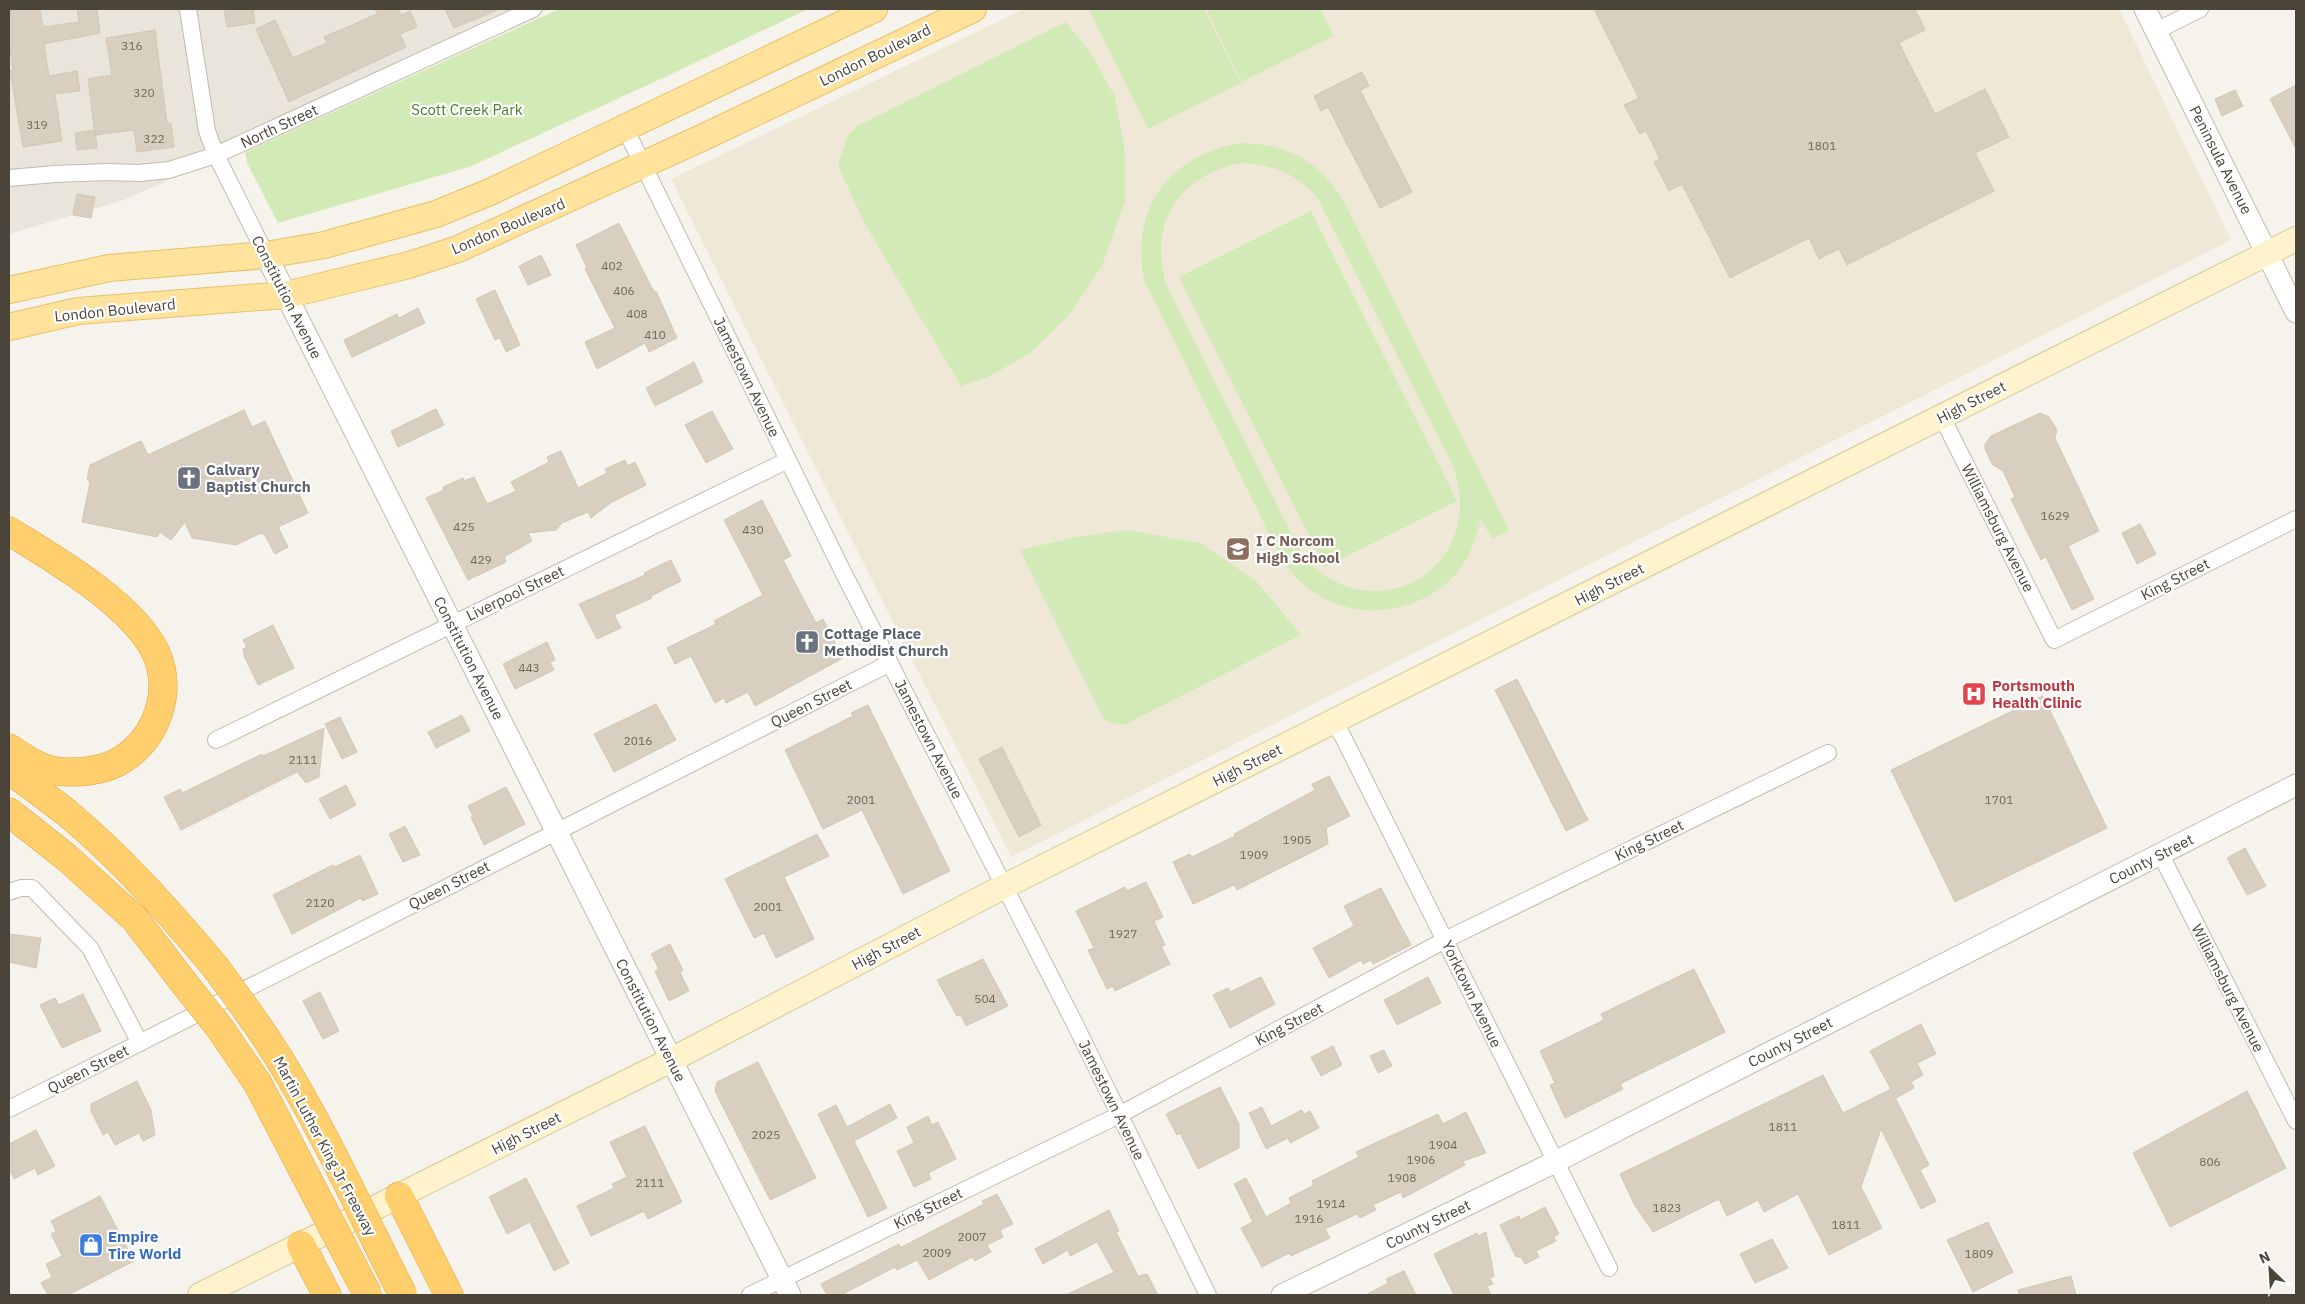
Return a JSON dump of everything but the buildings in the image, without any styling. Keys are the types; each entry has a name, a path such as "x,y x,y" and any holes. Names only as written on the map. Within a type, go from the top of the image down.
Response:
{"highway":[{"path":"9,530 59,562 126,614 143,630 156,654 163,676 163,697 158,715 139,746 121,760 99,769 55,771 36,764 9,748"},
{"name":"Martin Luther King Jr Freeway","path":"9,769 67,814 111,854 176,920 216,968 249,1013 295,1084 337,1162 403,1295"},
{"name":"Martin Luther King Jr Freeway","path":"9,812 66,857 134,919 219,1027 258,1084 368,1295"},
{"path":"399,1196 449,1295"},
{"path":"301,1245 327,1295"}],"main road":[{"path":"9,290 109,268 266,255 324,245 436,214 490,192 874,9"},
{"name":"London Boulevard","path":"9,327 78,311 286,295 408,265 458,249 643,165 973,9"},
{"name":"High Street","path":"200,1295 671,1060 1003,887 2296,239"}],"street":[{"name":"Constitution Avenue","path":"188,9 207,132 216,155 786,1287"},
{"name":"North Street","path":"9,178 108,172 139,174 170,170 216,155 533,9"},
{"name":"Peninsula Avenue","path":"2145,9 2296,312"},
{"path":"2156,31 2200,9"},
{"name":"Jamestown Avenue","path":"624,128 788,460 1120,1115 1208,1295"},
{"name":"Williamsburg Avenue","path":"1942,416 2054,640"},
{"name":"Liverpool Street","path":"216,740 788,460"},
{"name":"King Street","path":"2054,640 2296,519"},
{"name":"Queen Street","path":"9,1109 556,830 890,663"},
{"name":"Yorktown Avenue","path":"1335,721 1609,1268"},
{"name":"King Street","path":"750,1295 786,1287 1120,1115 1445,940 1828,753"},
{"name":"County Street","path":"1282,1295 1555,1162 2296,786"},
{"name":"Williamsburg Avenue","path":"2162,855 2296,1121"},
{"path":"9,892 21,888 32,888 90,948 140,1043"}],"shaded area":[{"path":"9,9 549,9 124,200 9,234"},
{"name":"I C Norcom High School","path":"1024,9 2119,9 2231,240 1011,857 671,179"}],"green space":[{"name":"Scott Creek Park","path":"559,9 808,9 469,167 278,223 247,163 245,152"},
{"path":"1204,9 1241,83 1148,129 1089,10"},
{"path":"1206,9 1320,9 1334,36 1242,82"},
{"path":"1066,22 1092,55 1115,97 1125,152 1125,201 1102,266 1068,316 1030,353 990,376 961,386 865,224 838,166 847,137 856,127"},
{"path":"1240,143 1258,144 1288,151 1313,166 1334,188 1344,202 1509,530 1492,539 1481,519 1472,548 1461,568 1440,588 1422,599 1382,610 1361,610 1341,605 1322,597 1304,585 1293,574 1278,552 1144,280 1141,254 1143,230 1150,208 1160,189 1175,173 1193,160 1215,150","holes":["1242,163 1274,168 1292,176 1317,197 1452,464 1460,500 1456,532 1442,559 1420,578 1393,589 1363,590 1333,580 1304,558 1169,291 1163,268 1161,246 1164,226 1172,208 1184,192 1199,179 1219,169"]},
{"path":"1311,211 1457,501 1325,567 1179,277"},
{"path":"1126,530 1201,543 1257,582 1301,635 1124,725 1105,721 1020,550 1077,537"}],"place":[{"name":"Calvary Baptist Church","path":"189,478"},
{"name":"I C Norcom High School","path":"1238,549"},
{"name":"Cottage Place Methodist Church","path":"807,642"},
{"name":"Portsmouth Health Clinic","path":"1974,694"},
{"name":"Empire Tire World","path":"91,1245"}]}
